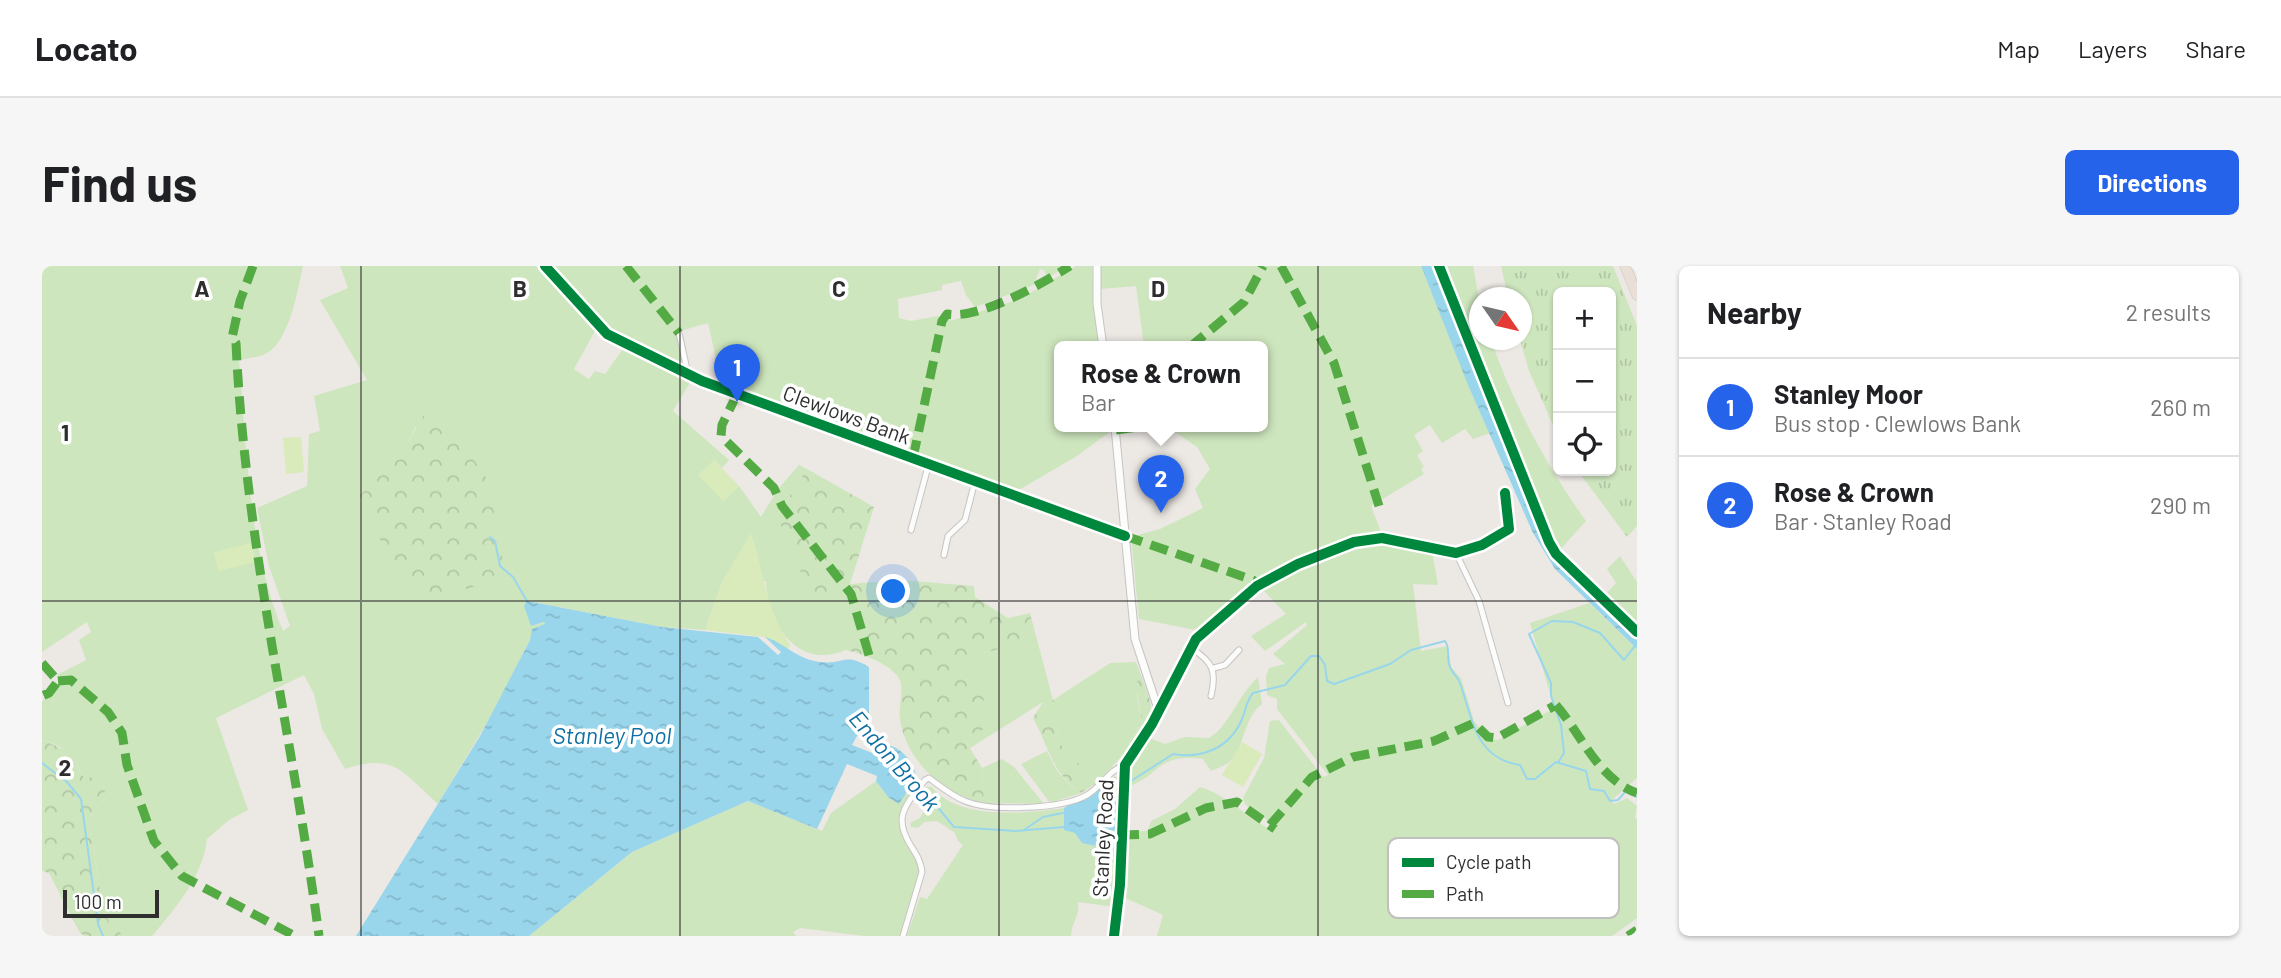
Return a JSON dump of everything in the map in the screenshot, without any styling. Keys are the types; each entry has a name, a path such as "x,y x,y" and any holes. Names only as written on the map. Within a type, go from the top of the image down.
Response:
{"highway":[{"path":"1625,266 1637,295"}],"street":[{"name":"Clewlows Bank","path":"545,266 607,334 688,373 737,394 1125,536"},
{"path":"1097,266 1097,304 1102,341"},
{"path":"679,333 688,373"},
{"path":"1115,432 1135,639 1158,709"},
{"path":"911,530 929,463"},
{"path":"944,555 948,537 965,520 975,481"},
{"path":"1158,709 1191,648 1223,614 1257,586 1298,564 1354,542 1382,538 1456,553 1482,545 1505,533 1510,524 1505,493"},
{"path":"1456,553 1479,601 1508,703"},
{"path":"1191,648 1209,660 1214,668 1211,696"},
{"path":"1214,668 1225,665 1239,650"},
{"name":"Stanley Road","path":"1114,936 1120,885 1125,765 1152,724 1158,709"},
{"path":"903,936 922,872 921,862 901,826 901,818 903,809 929,778 967,802 985,806 1044,806 1066,803 1089,794 1117,768 1125,765"}],"green space":[{"path":"42,266 303,266 291,315 280,339 265,354 239,360 247,463 256,532 271,599 283,631 290,626 269,566 257,508 307,486 309,434 320,431 314,396 367,380 320,300 348,288 340,266 535,266 552,279 595,331 574,369 589,379 595,371 605,374 623,349 643,355 690,383 673,411 729,460 722,468 714,460 723,501 739,486 761,517 778,489 799,465 807,469 777,516 821,600 853,594 865,633 840,649 846,650 829,655 813,654 799,648 779,627 772,612 766,581 723,580 705,630 662,627 527,601 531,626 545,622 545,625 533,633 500,701 438,804 406,775 387,764 362,764 345,769 322,729 314,694 304,675 216,718 248,810 229,820 207,839 194,879 179,903 152,936 124,936 109,922 102,906 90,823 93,812 107,797 98,775 85,781 78,766 61,747 42,740 42,702 59,684 57,675 86,660 79,640 91,632 87,622 42,652","holes":["416,426 506,578 480,584 356,500 408,442"]},
{"path":"555,266 1067,266 1048,278 1044,270 1040,269 1034,285 975,307 966,295 961,281 942,285 942,290 898,299 899,318 911,321 938,316 942,321 1020,299 1076,266 1092,266 1098,341 1054,341 1054,432 1110,432 1077,456 1017,491 726,386 729,377 715,371 716,359 708,323 677,332 686,369 643,344 615,336"},
{"path":"1101,266 1421,266 1490,433 1473,439 1465,429 1442,443 1430,425 1414,435 1423,451 1417,455 1424,467 1421,469 1424,474 1371,506 1381,532 1306,558 1300,557 1263,576 1196,630 1139,619 1131,537 1160,529 1203,508 1195,489 1210,469 1197,447 1175,432 1268,432 1268,341 1143,341 1136,286 1101,289"},
{"path":"1442,266 1473,266 1477,287 1469,287 1469,334"},
{"path":"1501,266 1613,266 1637,326 1637,526 1627,537 1582,476 1616,476 1616,287 1553,287 1553,425 1529,371 1523,350 1532,350 1532,287 1506,287"},
{"path":"1475,350 1495,350 1510,388 1553,471 1553,476 1556,476 1586,521 1558,552 1549,537"},
{"path":"438,410 488,480 506,578 436,597 406,582 356,500 408,442 426,411"},
{"path":"301,437 304,472 286,474 283,438"},
{"path":"714,460 739,486 723,501 698,475"},
{"path":"807,469 874,507 850,584 900,580 974,586 975,597 1008,618 1030,613 1035,632 1002,648 954,662 981,681 995,699 977,701 991,725 965,740 982,768 984,803 969,799 941,784 929,774 910,749 900,715 901,685 896,675 874,659 840,649 849,637 864,633 853,595 821,600 811,596 777,516"},
{"path":"751,533 771,604 790,645 787,651 765,637 705,630 723,580"},
{"path":"251,543 256,562 218,571 214,552"},
{"path":"1365,544 1389,544 1432,551 1438,585 1413,584 1421,651 1448,646 1451,667 1461,678 1474,721 1489,739 1498,740 1554,708 1530,623 1589,603 1637,649 1637,778 1612,800 1614,804 1627,798 1637,806 1637,918 1612,936 1157,936 1163,915 1121,896 1126,831 1148,831 1151,821 1175,809 1200,787 1219,796 1271,830 1274,825 1245,804 1243,798 1264,758 1270,721 1279,720 1323,777 1328,775 1277,709 1277,699 1267,695 1266,676 1269,668 1285,664 1273,654 1307,625 1306,622 1265,651 1251,636 1286,614 1262,589 1336,553"},
{"path":"1620,556 1637,582 1637,628 1603,597 1616,583 1607,569"},
{"path":"1035,632 1053,700 1110,663 1136,662 1141,675 1137,696 1142,723 1129,743 1131,746 1097,783 1058,742 1057,718 1043,702 970,748 965,740 976,701 994,699 981,682 953,662 1002,648"},
{"path":"1141,675 1149,697 1151,713 1146,727 1131,746 1129,743 1142,723 1136,684"},
{"path":"1258,677 1262,704 1251,717 1239,747 1228,763 1211,771 1203,759 1176,759 1127,787 1130,766 1149,738 1165,744 1185,737 1209,738 1222,727"},
{"path":"1053,700 1057,708 1058,742 1097,783 1081,793 1071,786 1057,769 1033,718 1043,702"},
{"path":"42,740 70,752 85,780 98,774 107,797 93,812 90,823 102,906 109,922 124,936 85,936 80,933 49,873 42,871"},
{"path":"1242,742 1262,754 1243,787 1222,775"},
{"path":"1047,751 1061,775 1081,793 1050,803 1021,764"},
{"path":"1002,759 1014,767 1044,804 984,803 982,768"},
{"path":"1115,776 1121,783 1115,907 1078,902 1071,936 907,936 920,897 927,899 963,845 955,833 937,821 924,822 918,828 911,827 910,823 920,818 925,809 919,794 923,787 932,787 944,798 975,810 1013,813 1064,808 1064,830 1103,831 1108,799 1105,795 1116,786 1101,786"},
{"path":"876,781 888,797 907,794 911,786 915,790 900,818 900,827 913,850 920,874 902,936 864,936 800,928 793,932 796,936 529,936 632,852 748,801 822,831 831,813"}],"water":[{"path":"1421,266 1437,266 1546,540 1562,562 1637,635 1637,649 1555,569 1533,533 1468,385"},
{"name":"Stanley Pool","path":"527,601 662,627 758,637 778,655 781,652 765,637 813,661 854,660 869,667 869,713 862,714 866,720 852,745 885,758 884,745 895,747 909,760 916,776 909,781 911,786 899,804 888,797 876,781 877,776 847,764 817,829 748,801 632,852 529,936 356,936 480,736 530,640 532,629 545,624 544,622 531,626 524,606"},
{"path":"1101,786 1117,786 1105,795 1118,804 1117,830 1103,831 1102,841 1096,846 1082,843 1075,833 1064,830 1064,808"}],"waterway":[{"path":"490,537 495,541 500,566 513,577 527,601"},
{"path":"1559,761 1564,753 1561,725 1551,696 1551,683 1529,634 1552,621 1573,622 1600,633 1624,660 1637,643"},
{"name":"Endon Brook","path":"1128,783 1173,754 1194,755 1223,744 1237,729 1253,693 1285,685 1311,656 1319,656 1325,665 1327,681 1334,684 1390,664 1411,650 1445,641 1450,667 1459,681 1477,734 1493,754 1504,761 1520,765 1527,779 1535,779 1556,762 1586,771 1590,789 1604,791 1610,801 1618,800 1626,791 1637,797"},
{"name":"Endon Brook","path":"861,716 886,746"},
{"name":"Endon Brook","path":"42,763 67,782 81,799 98,924 103,936"},
{"name":"Endon Brook","path":"922,788 954,827 1016,831 1064,827"},
{"path":"1024,830 1043,817 1063,813"}],"marked path":[{"path":"253,266 240,301 232,338 236,343 241,418 259,566 319,936"},
{"path":"626,266 679,333"},
{"path":"913,458 942,321 947,314 960,314 993,306 1070,266"},
{"path":"1197,341 1244,302 1263,266"},
{"path":"1281,266 1334,363 1379,506"},
{"path":"737,394 722,425 721,436 774,488 782,506 851,594 871,662"},
{"path":"1125,536 1253,580 1257,586"},
{"path":"42,663 58,681 49,693 42,696"},
{"path":"58,681 71,680 108,712 122,733 127,765 154,841 182,876 295,936"},
{"path":"1556,705 1601,767 1623,786 1637,793"},
{"path":"1270,825 1312,777 1353,757 1434,741 1474,723 1488,737 1497,738 1554,706"},
{"path":"1121,835 1150,834 1206,808 1237,802 1275,829"},
{"path":"1628,936 1637,930"}],"cycle path":[{"path":"545,266 607,334 702,381 1125,536"},
{"path":"1439,266 1549,542 1556,554 1637,632"},
{"path":"1114,936 1120,885 1125,765 1152,724 1196,639 1257,586 1298,564 1354,542 1382,538 1456,553 1482,545 1509,529 1505,493"}],"place":[{"name":"Stanley Moor","path":"737,402"},
{"name":"Rose & Crown","path":"1161,513"}]}
